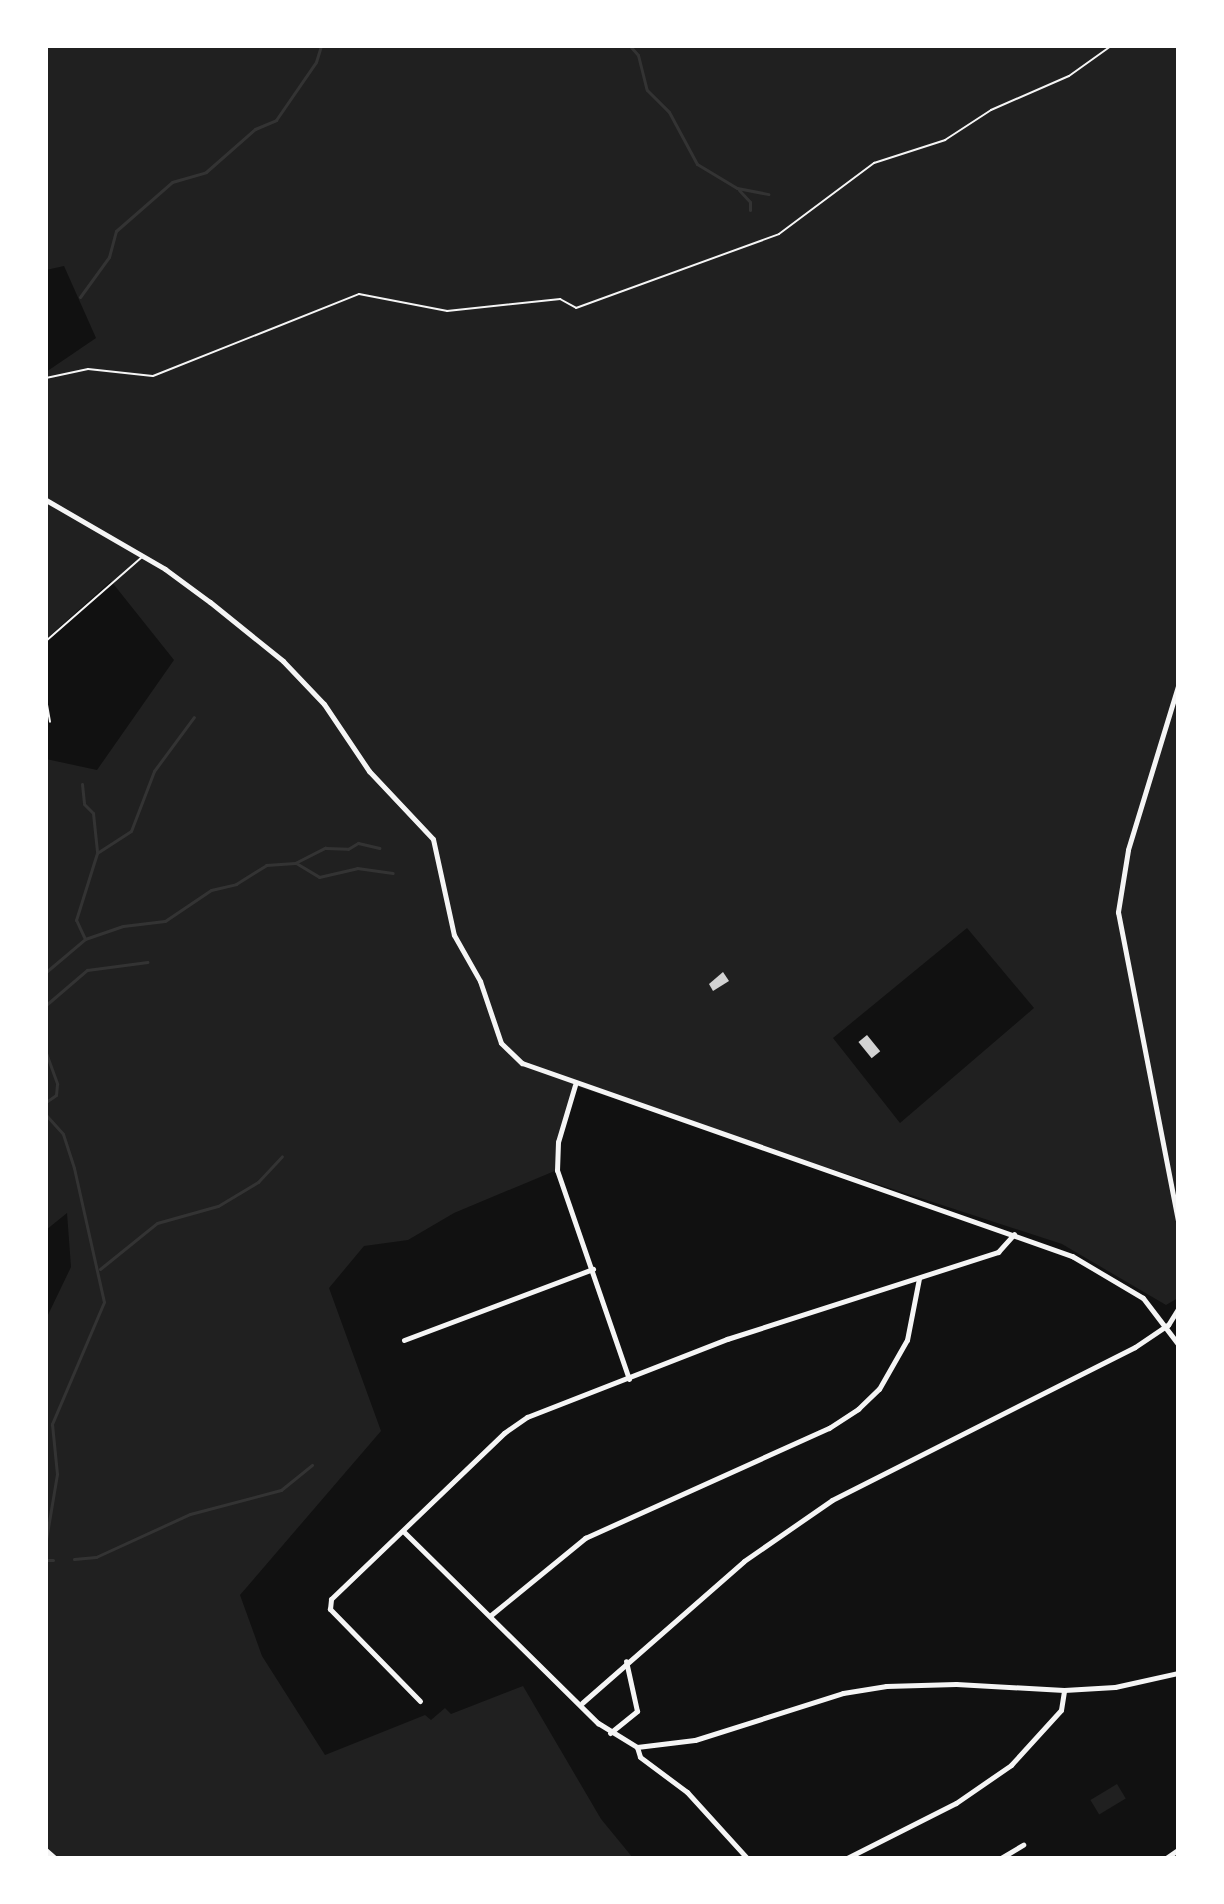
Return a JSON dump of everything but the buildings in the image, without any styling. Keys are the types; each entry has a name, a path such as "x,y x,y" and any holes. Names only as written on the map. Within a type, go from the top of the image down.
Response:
{"main road":[{"path":"46,1851 54,1858"}],"street":[{"path":"46,500 143,556 283,661 324,704 369,771 421,821 439,851 443,899 454,935 480,981 501,1043 522,1063 575,1085 1072,1256 1124,1284 1158,1310 1178,1342"},
{"path":"1178,686 1128,850 1118,912 1178,1221"},
{"path":"575,1085 556,1155 629,1379"},
{"path":"420,1701 329,1604 335,1592 504,1433 527,1417 822,1306 998,1252 1014,1234"},
{"path":"404,1340 593,1269"},
{"path":"491,1615 585,1538 829,1428 858,1409 879,1389 907,1340 919,1278"},
{"path":"582,1703 626,1660 744,1561 832,1500 1168,1325 1178,1309"},
{"path":"403,1531 610,1733 637,1747 695,1740 843,1693 886,1686 956,1684 1064,1690 1115,1687 1178,1673"},
{"path":"610,1733 637,1711 626,1660"},
{"path":"847,1858 956,1803 1011,1765 1061,1710 1064,1690"},
{"path":"637,1747 640,1757 687,1792 747,1858"},
{"path":"1001,1858 1023,1845"}],"lane":[{"path":"46,641 143,556"},
{"path":"46,699 50,722"}],"path":[{"path":"46,378 88,369 153,376 359,294 455,311 560,299 576,308 779,234 874,163 945,140 991,110 1069,76 1111,46"}],"shaded area":[{"path":"46,46 1178,46 1178,1298 1166,1305 1062,1244 576,1086 558,1142 557,1170 454,1213 408,1240 364,1246 329,1288 381,1431 240,1595 262,1656 325,1755 425,1715 431,1720 445,1708 451,1714 523,1686 601,1819 633,1858 46,1858 46,1319 71,1267 67,1213 46,1230 46,759 97,770 174,660 111,581 46,639 46,372 96,338 64,266 46,270","holes":["967,928 1034,1008 900,1123 833,1038"]},
{"path":"1117,1784 1126,1799 1099,1815 1090,1800"}],"waterway":[{"path":"80,297 109,257 116,231 172,182 206,172 255,129 276,120 316,62 321,46"},
{"path":"630,46 638,55 647,90 669,112 697,164 737,188 768,194"},
{"path":"739,190 750,202 750,210"},
{"path":"46,972 85,939 76,920 97,853 131,831 154,771 194,717"},
{"path":"82,784 84,804 93,813 97,852"},
{"path":"85,939 123,926 165,921 211,890 236,884 266,865 295,863 325,848 348,849 358,843 379,848"},
{"path":"296,863 319,877 357,868 393,873"},
{"path":"46,1005 87,970 147,962"},
{"path":"46,1053 57,1084 56,1095 46,1102"},
{"path":"46,1115 63,1134 74,1168 104,1302 52,1424 57,1474 46,1540"},
{"path":"100,1269 157,1223 218,1206 258,1182 282,1156"},
{"path":"74,1559 96,1557 190,1514 281,1490 312,1465"},
{"path":"46,1560 53,1560"}]}
